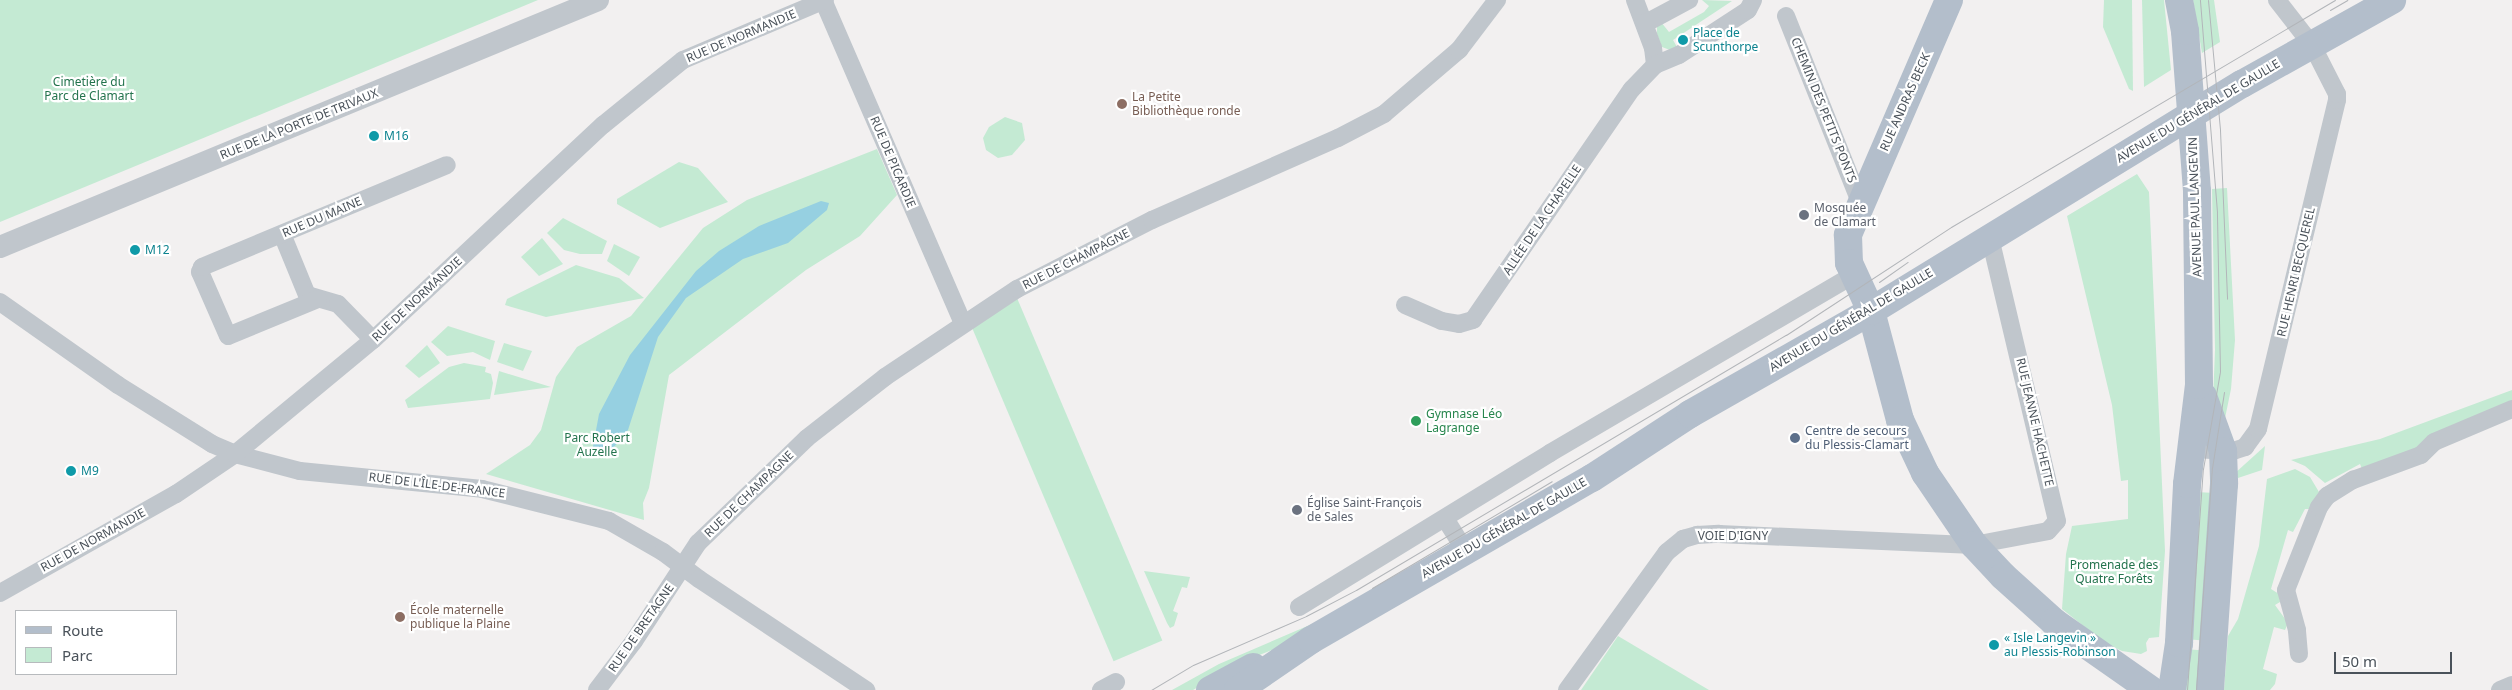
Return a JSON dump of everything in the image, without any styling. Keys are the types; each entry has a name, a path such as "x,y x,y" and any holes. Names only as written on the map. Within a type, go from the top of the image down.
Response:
{"main road":[{"name":"RUE ANDRAS BECK","path":"1949,0 1848,235 1846,249 1854,275 1871,311 1900,420 1925,473 1974,545 2003,576 2054,622 2113,662"},
{"name":"AVENUE PAUL LANGEVIN","path":"2174,680 2192,449 2200,385 2198,191 2185,31 2179,0"},
{"name":"AVENUE DU GÉNÉRAL DE GAULLE","path":"1238,690 1311,640 1464,549 1583,483 1690,414 1871,311 2171,126 2392,0"},
{"name":"AVENUE PAUL LANGEVIN","path":"2200,385 2223,451 2224,484 2210,690"},
{"name":"AVENUE DU GÉNÉRAL DE GAULLE","path":"1210,690 1311,640"},
{"path":"2113,662 2174,680"},
{"path":"2113,662 2151,690"}],"street":[{"name":"RUE DE LA PORTE DE TRIVAUX","path":"0,248 598,0"},
{"name":"RUE DE PICARDIE","path":"824,0 963,323"},
{"name":"RUE DE NORMANDIE","path":"0,593 176,494 234,454 373,340 602,125 683,60 824,0"},
{"name":"RUE DE CHAMPAGNE","path":"682,564 698,543 807,438 886,377 963,323 1016,289 1152,220 1338,138 1384,114 1459,50 1497,0"},
{"path":"1635,0 1646,24 1655,65 1679,55 1748,10 1753,0"},
{"path":"1646,24 1689,0"},
{"name":"RUE HENRI BECQUEREL","path":"2192,449 2223,451 2245,447 2258,429 2337,100 2337,94 2312,45 2277,0"},
{"name":"CHEMIN DES PETITS PONTS","path":"1786,16 1861,204"},
{"name":"ALLÉE DE LA CHAPELLE","path":"1405,305 1442,321 1459,324 1473,320 1632,89 1655,65"},
{"name":"RUE DU MAINE","path":"318,299 228,336 200,272 202,267 447,165"},
{"path":"282,234 307,295 338,304 373,340"},
{"name":"RUE JEANNE HACHETTE","path":"1974,545 2048,531 2057,521 1990,237"},
{"path":"1299,607 1446,520 1550,453 1854,275"},
{"name":"RUE DE L'ÎLE-DE-FRANCE","path":"0,302 118,385 212,444 234,454 300,471 482,489 518,495 609,521 682,564 699,579 866,690"},
{"path":"2299,654 2297,630 2286,590 2319,507 2327,496 2352,480 2421,455 2434,442 2512,409"},
{"path":"1446,520 1464,549"},
{"name":"VOIE D'IGNY","path":"1567,690 1667,552 1683,539 1697,534 1974,545"},
{"name":"RUE DE BRETAGNE","path":"597,690 644,626 682,564"},
{"path":"2500,690 2512,685"}],"green space":[{"name":"Cimetière du Parc de Clamart","path":"0,0 538,0 0,222"},
{"path":"1702,0 1732,1 1673,40 1677,47 1670,50 1662,47 1657,34 1657,24 1661,22 1669,32 1704,12 1709,6"},
{"path":"2104,0 2132,0 2133,91 2129,89 2103,27"},
{"path":"2142,0 2164,0 2171,70 2144,87"},
{"path":"2193,0 2214,0 2220,42 2202,53"},
{"path":"1005,117 1022,123 1025,140 1012,155 998,158 986,150 983,138 989,127"},
{"name":"Parc Robert Auzelle","path":"877,149 897,195 860,236 806,270 669,375 649,488 643,503 644,520 486,474 530,445 541,430 556,377 577,347 631,316 703,228 747,200"},
{"path":"679,162 698,168 728,202 660,228 617,204 617,199"},
{"name":"Promenade des Quatre Forêts","path":"2137,174 2149,192 2165,551 2159,637 2149,638 2146,643 2147,651 2141,654 2122,651 2105,643 2062,609 2066,554 2072,526 2128,519 2128,480 2121,481 2112,405 2067,216"},
{"path":"2227,188 2235,340 2231,389 2223,428 2213,400 2215,350 2212,189"},
{"path":"563,218 607,241 602,254 580,254 564,250 547,233"},
{"path":"542,238 563,264 539,276 521,257"},
{"path":"614,244 640,257 629,276 607,261"},
{"path":"576,265 619,278 644,298 546,317 505,305 507,299"},
{"path":"1017,298 1162,640 1114,661 968,319"},
{"path":"448,326 495,341 490,360 473,352 447,356 431,342"},
{"path":"504,343 532,351 523,371 497,362"},
{"path":"427,345 440,363 419,378 405,366"},
{"path":"464,363 486,367 485,372 491,374 493,383 490,399 408,408 405,400 449,367"},
{"path":"499,371 551,387 494,395"},
{"path":"2512,390 2512,405 2422,446 2362,469 2360,464 2325,483 2305,466 2291,460 2380,439"},
{"path":"2265,446 2262,470 2238,478 2234,474"},
{"path":"2295,469 2310,477 2319,492 2312,509 2305,509 2293,532 2288,530 2271,589 2279,594 2280,602 2275,605 2288,623 2285,630 2274,627 2263,669 2277,674 2275,684 2270,690 2224,690 2228,636 2238,619 2259,546 2267,479"},
{"path":"2195,492 2216,493 2210,641 2184,639"},
{"path":"1144,571 1190,577 1187,588 1182,587 1173,611 1178,613 1174,626 1170,628 1167,623"},
{"path":"1319,621 1295,641 1244,661 1193,690 1172,690 1219,664"},
{"path":"1618,636 1709,690 1581,690"},
{"path":"2183,649 2209,651 2206,690 2180,690"}],"water":[{"path":"821,201 829,203 827,210 788,243 743,259 686,298 658,337 628,430 614,447 598,454 592,452 599,414 630,355 696,271 719,251 759,226"}],"tram line":[{"path":"2187,690 2203,469 2220,372 2217,212 2200,0"},
{"path":"2208,0 2220,130 2227,299"},
{"path":"1151,690 1193,665 1306,616 1356,590 1786,335 1951,227 2335,0"},
{"path":"2330,10 2347,0"},
{"path":"1879,282 1908,262"},
{"path":"2196,690 2212,468 2224,392"},
{"path":"1372,588 1552,481"}],"place":[{"name":"Place de Scunthorpe","path":"1683,40"},
{"name":"La Petite Bibliothèque ronde","path":"1122,104"},
{"name":"M16","path":"374,136"},
{"name":"Mosquée de Clamart","path":"1804,215"},
{"name":"M12","path":"135,250"},
{"name":"Gymnase Léo Lagrange","path":"1416,421"},
{"name":"Centre de secours du Plessis-Clamart","path":"1795,438"},
{"name":"M9","path":"71,471"},
{"name":"Église Saint-François de Sales","path":"1297,510"},
{"name":"École maternelle publique la Plaine","path":"400,617"},
{"name":"« Isle Langevin » au Plessis-Robinson","path":"1994,645"}]}
